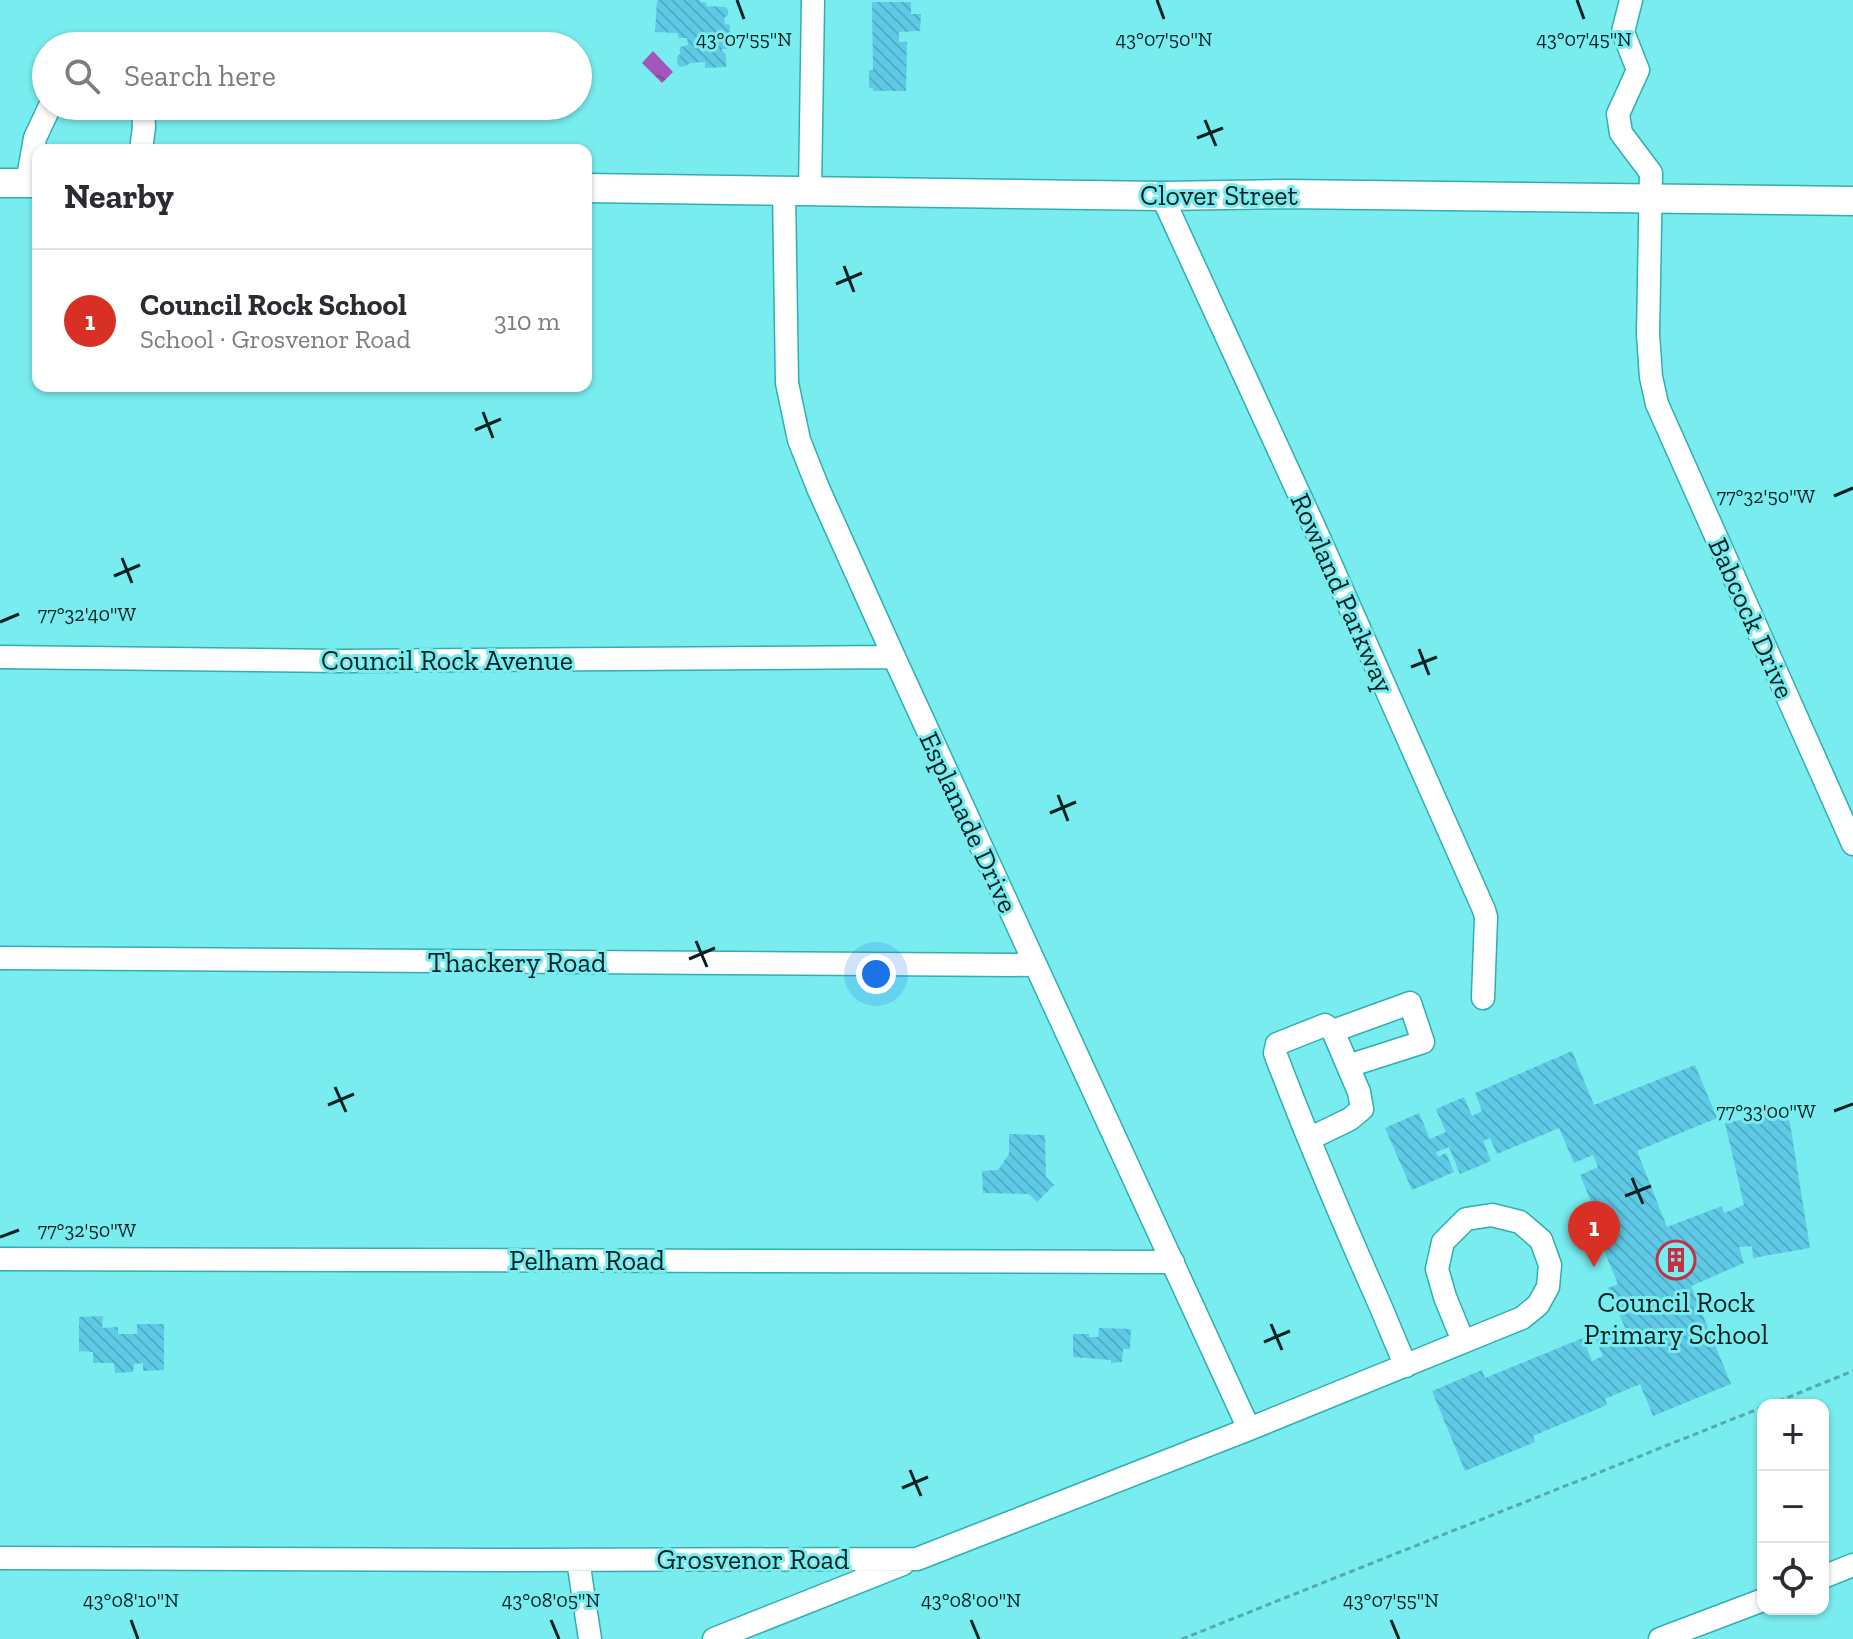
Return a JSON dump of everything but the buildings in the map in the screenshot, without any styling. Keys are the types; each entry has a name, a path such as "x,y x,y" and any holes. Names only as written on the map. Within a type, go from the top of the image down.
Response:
{"main road":[{"name":"Clover Street","path":"592,188 1853,201"}],"street":[{"name":"Esplanade Drive","path":"813,0 797,191 787,383 799,440 894,657 1249,1429"},
{"name":"Babcock Drive","path":"1631,0 1623,32 1638,70 1618,114 1621,133 1651,173 1648,344 1657,404 1853,844"},
{"path":"33,144 43,120"},
{"path":"142,144 144,120"},
{"path":"22,183 32,148"},
{"name":"Rowland Parkway","path":"1162,196 1316,531 1484,910 1483,998"},
{"name":"Council Rock Avenue","path":"0,657 357,661 894,657"},
{"name":"Thackery Road","path":"0,958 1035,965"},
{"path":"1333,1031 1410,1003 1423,1042 1348,1066"},
{"path":"1309,1139 1350,1119 1362,1109 1359,1092 1333,1031 1325,1025 1277,1044 1275,1053 1309,1139 1406,1366"},
{"name":"Grosvenor Road","path":"0,1558 917,1559 1522,1318 1538,1305 1548,1287 1550,1265 1541,1240 1520,1222 1492,1215 1466,1219 1443,1242 1437,1269 1463,1341"},
{"name":"Pelham Road","path":"0,1259 1173,1262"},
{"path":"714,1639 917,1559"},
{"path":"578,1560 590,1639"},
{"path":"1829,1575 1853,1565"},
{"path":"1660,1639 1757,1602"}],"path":[{"path":"1784,1399 1853,1371"},
{"path":"1182,1639 1757,1409"}],"water":[{"path":"653,51 673,72 662,83 642,63"}],"place":[{"name":"Council Rock Primary School","path":"1676,1260"},
{"name":"Council Rock School","path":"1594,1267"}]}
